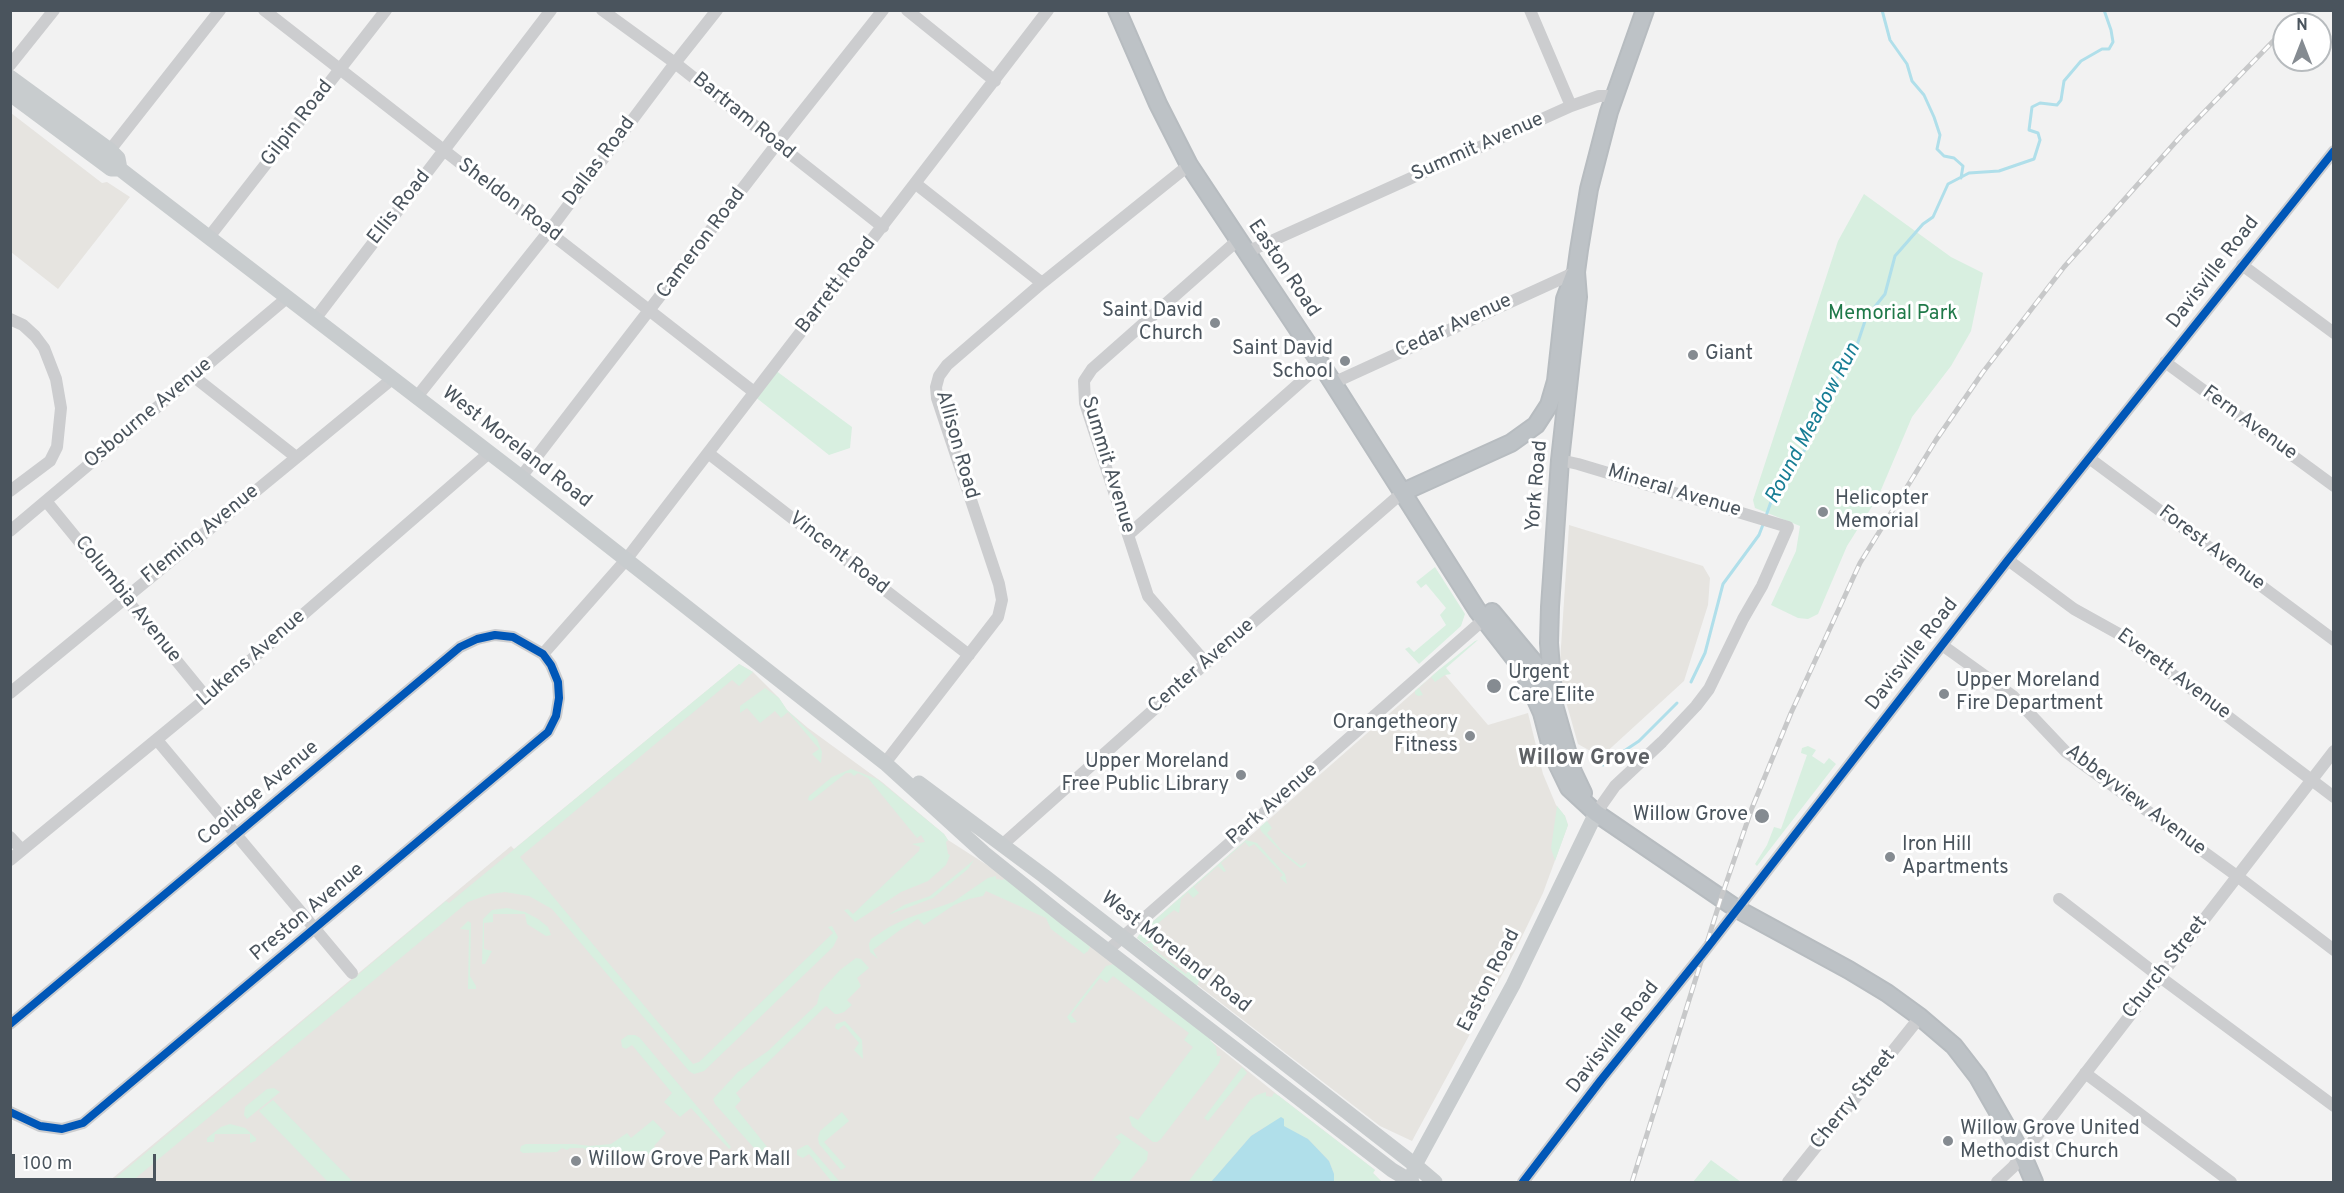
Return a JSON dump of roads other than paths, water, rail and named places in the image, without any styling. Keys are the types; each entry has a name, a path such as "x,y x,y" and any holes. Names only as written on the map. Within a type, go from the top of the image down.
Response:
{"highway":[{"name":"Easton Road","path":"1117,10 1158,104 1189,165 1321,364 1432,540 1488,616 1522,668 1542,713 1553,755 1562,776 1581,801 1596,813"},
{"name":"York Road","path":"1403,492 1511,443 1536,425 1548,405 1556,381 1565,299 1576,272 1589,189 1613,96 1644,10"},
{"name":"York Road","path":"1554,705 1549,643 1560,460 1578,297 1576,272"},
{"name":"Easton Road","path":"1488,616 1537,666 1554,705 1573,772 1582,792 1596,813"},
{"path":"1596,813 1737,909 1839,965 1920,1017 1954,1046 1973,1070 2022,1154 2034,1182"}],"main road":[{"name":"West Moreland Road","path":"10,77 110,150 118,158 120,169"},
{"name":"West Moreland Road","path":"10,94 111,169 120,169 521,477 885,763 984,853 1402,1180"},
{"name":"West Moreland Road","path":"885,763 919,783 1002,845 1435,1182"},
{"name":"Easton Road","path":"1402,1180 1415,1165 1513,985 1596,813"}],"street":[{"path":"10,64 54,10"},
{"path":"110,150 220,10"},
{"name":"Sheldon Road","path":"264,10 754,392"},
{"name":"Gilpin Road","path":"209,237 386,10"},
{"name":"Ellis Road","path":"315,319 551,10"},
{"name":"Bartram Road","path":"602,10 675,63 776,145 883,227"},
{"name":"Dallas Road","path":"416,398 549,231 717,10"},
{"name":"Cameron Road","path":"521,477 776,145 883,10"},
{"path":"907,10 994,81"},
{"name":"Barrett Road","path":"625,561 1048,10"},
{"path":"1530,10 1571,106"},
{"name":"Summit Avenue","path":"1206,663 1148,596 1085,403 1084,381 1092,369 1243,246 1331,214 1571,106 1599,96 1613,96"},
{"name":"Davisville Road","path":"1522,1182 2008,560 2334,150"},
{"name":"Allison Road","path":"885,763 998,617 1002,600 999,584 938,398 936,387 939,376 947,365 1042,283 1189,165"},
{"path":"916,184 1042,283"},
{"path":"2242,265 2334,333"},
{"name":"Cedar Avenue","path":"1333,383 1576,272"},
{"name":"Osbourne Avenue","path":"10,531 288,297"},
{"path":"10,320 35,336 44,348 56,379 61,408 58,440 50,461 10,491"},
{"name":"Fern Avenue","path":"2165,362 2334,486"},
{"path":"1128,535 1321,364"},
{"path":"193,376 296,457"},
{"name":"Fleming Avenue","path":"10,693 392,379"},
{"name":"Lukens Avenue","path":"10,860 207,698 489,453"},
{"name":"Vincent Road","path":"708,453 969,655"},
{"name":"Forest Avenue","path":"2089,458 2334,640"},
{"name":"Mineral Avenue","path":"1560,460 1788,527 1762,586 1701,700 1648,756 1614,786 1596,813"},
{"name":"Center Avenue","path":"1002,845 1206,663 1403,492"},
{"name":"Columbia Avenue","path":"46,501 207,698"},
{"name":"Everett Avenue","path":"2008,560 2074,609 2119,634 2334,797"},
{"path":"543,654 625,561"},
{"name":"Park Avenue","path":"1108,950 1488,616"},
{"name":"Coolidge Avenue","path":"10,1024 460,647 477,639 495,635 513,638 543,654"},
{"name":"Abbeyview Avenue","path":"1942,645 2013,696 2066,752 2237,876 2334,950"},
{"name":"Preston Avenue","path":"10,1112 40,1126 62,1129 82,1123 548,732 556,716 559,698 558,681 543,654"},
{"path":"157,740 352,973"},
{"name":"Church Street","path":"1997,1182 2022,1154 2334,751"},
{"path":"10,837 22,850"},
{"path":"2059,898 2160,977 2334,1106"},
{"name":"Cherry Street","path":"1788,1182 1920,1017"},
{"path":"2085,1073 2231,1182"}],"water":[{"path":"1281,1117 1284,1119 1284,1126 1308,1139 1329,1161 1334,1174 1334,1182 1211,1182 1251,1136"}],"waterway":[{"path":"1882,10 1890,40 1907,64 1912,81 1924,95 1934,117 1940,135 1937,149 1944,156 1954,158 1963,166 1961,178"},
{"name":"Round Meadow Run","path":"1766,516 1773,496 1791,463 1804,451 1827,393 1855,351 1866,318 1885,294 1895,256 1923,224 1933,217 1948,184 1969,173 1999,171 2034,159 2040,140 2038,133 2029,130 2032,107 2040,103 2057,105 2061,100 2064,81 2081,61 2102,49 2109,49 2113,42 2104,10"},
{"name":"Round Meadow Run","path":"1691,682 1705,653 1723,584 1759,535 1764,522"},
{"name":"Round Meadow Run","path":"1603,765 1639,741 1677,703"}],"railway":[{"path":"1632,1182 1721,898 1752,808 1791,713 1860,563 1936,440 1983,372 2064,267 2181,136 2272,42"}],"place":[{"name":"Saint David Church","path":"1215,323"},
{"name":"Giant","path":"1693,355"},
{"name":"Saint David School","path":"1345,361"},
{"name":"Helicopter Memorial","path":"1823,512"},
{"name":"Urgent Care Elite","path":"1494,686"},
{"name":"Upper Moreland Fire Department","path":"1944,694"},
{"name":"Orangetheory Fitness","path":"1470,736"},
{"name":"Upper Moreland Free Public Library","path":"1241,775"},
{"name":"Willow Grove","path":"1762,816"},
{"name":"Iron Hill Apartments","path":"1890,857"},
{"name":"Willow Grove United Methodist Church","path":"1948,1141"},
{"name":"Willow Grove Park Mall","path":"576,1161"}],"district":[{"name":"Willow Grove","path":"1584,760"}],"park label":[{"name":"Memorial Park","path":"1893,315"}]}
